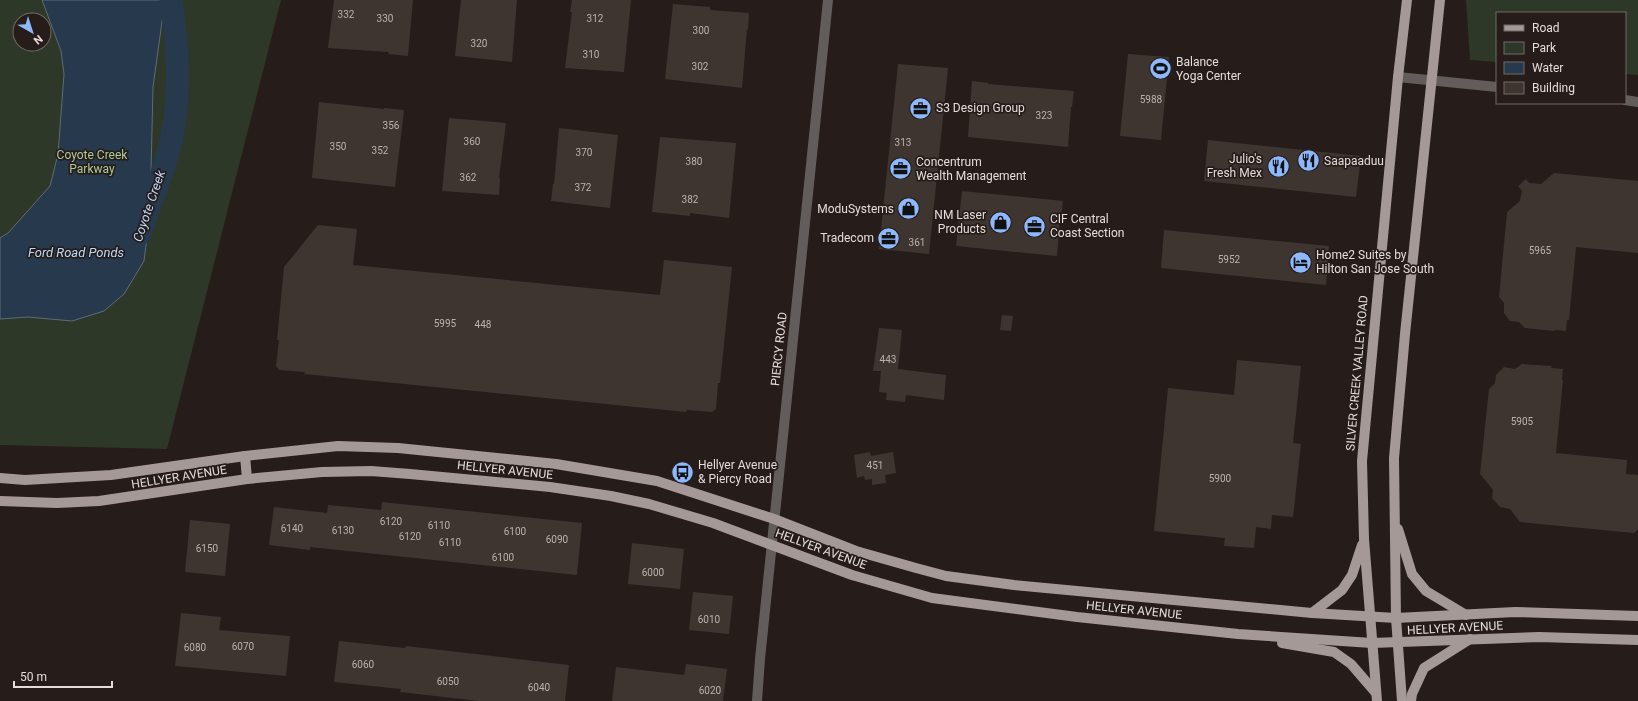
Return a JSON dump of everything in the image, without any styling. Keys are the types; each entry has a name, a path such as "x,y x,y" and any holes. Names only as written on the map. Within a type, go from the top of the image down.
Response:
{"main road":[{"name":"SILVER CREEK VALLEY ROAD","path":"1376,697 1364,539 1362,461 1398,78 1407,0"},
{"path":"1402,701 1396,618 1394,458 1440,0"},
{"name":"HELLYER AVENUE","path":"0,478 25,480 111,475 245,456 338,446 398,448 556,464 657,480 774,519 856,551 946,576 1014,585 1312,614 1396,618 1515,612 1638,616"},
{"path":"245,456 247,480"},
{"name":"HELLYER AVENUE","path":"0,501 57,503 99,501 247,480 322,472 371,471 550,487 611,496 649,504 713,523 852,574 932,598 1077,617 1238,634 1372,643 1565,637 1638,640"},
{"path":"1394,517 1412,574 1426,591 1466,615"},
{"path":"1312,614 1342,590 1352,575 1364,539"},
{"path":"1238,634 1334,652 1351,664 1376,697"},
{"path":"1411,701 1412,694 1424,668 1470,639"}],"street":[{"name":"PIERCY ROAD","path":"758,701 760,658 828,0"},
{"path":"1398,78 1496,87"},
{"path":"1626,100 1638,102"}],"green space":[{"name":"Coyote Creek Parkway","path":"0,0 281,0 167,449 0,445"},
{"path":"1466,0 1638,0 1638,75 1626,74 1626,12 1496,12 1496,62 1470,60"}],"water":[{"name":"Ford Road Ponds","path":"42,0 165,0 153,87 150,215 144,261 124,294 104,311 72,321 28,317 0,319 0,238 8,233 50,186 58,154 64,74 61,51 52,27 52,12 46,12"}],"building":[{"path":"334,0 413,0 408,56 388,54 389,52 328,48"},
{"path":"461,0 517,0 512,62 455,56"},
{"path":"572,0 631,0 624,72 565,68 572,12 570,12"},
{"path":"673,4 710,7 710,10 749,13 742,88 665,79"},
{"path":"1128,54 1169,57 1161,140 1120,136"},
{"path":"898,64 948,68 929,254 879,249"},
{"path":"972,81 988,84 1074,91 1071,107 1068,147 968,137"},
{"path":"319,102 404,110 395,187 312,178"},
{"path":"449,118 506,123 499,178 499,195 442,191"},
{"path":"559,128 618,135 610,208 551,201"},
{"path":"660,137 736,143 729,218 690,213 690,216 652,212"},
{"path":"1208,140 1361,156 1356,197 1204,181"},
{"path":"1554,173 1638,181 1638,253 1576,247 1569,320 1567,320 1566,331 1525,328 1519,322 1510,321 1504,313 1504,303 1499,297 1507,212 1520,201 1522,191 1518,186 1526,179 1529,183 1541,184"},
{"path":"962,191 1063,201 1060,217 1057,256 956,246"},
{"path":"318,225 357,229 353,265 660,295 664,260 732,267 716,409 712,412 687,410 686,412 304,374 305,372 279,370 276,366 279,340 277,340 284,267"},
{"path":"1164,230 1329,246 1326,285 1161,268"},
{"path":"1002,315 1013,316 1011,331 1000,330"},
{"path":"879,328 902,330 898,369 946,375 944,400 906,395 905,402 886,400 887,393 879,392 881,371 873,371"},
{"path":"1237,360 1301,366 1293,443 1301,444 1293,517 1272,515 1271,529 1256,527 1254,548 1224,546 1225,538 1154,531 1168,388 1234,395"},
{"path":"1522,364 1552,366 1551,368 1563,369 1556,453 1627,460 1626,474 1638,475 1638,529 1634,533 1520,522 1510,509 1500,507 1492,498 1493,490 1480,474 1489,389 1495,383 1496,375 1504,367 1515,369"},
{"path":"870,452 871,456 893,452 896,473 885,475 886,483 872,485 872,479 865,480 864,476 857,478 854,455"},
{"path":"382,502 582,523 577,575 310,547 310,550 269,545 274,507 327,513 328,505 381,510"},
{"path":"190,520 230,524 225,576 185,572"},
{"path":"632,543 684,549 680,589 628,584"},
{"path":"693,592 733,596 729,634 689,630"},
{"path":"181,613 221,617 219,630 290,636 286,676 175,666"},
{"path":"339,641 405,648 406,646 569,665 565,701 479,701 400,692 401,689 334,682"},
{"path":"686,664 727,669 723,701 612,701 616,667 684,675"}],"waterway":[{"name":"Coyote Creek","path":"140,234 166,160 175,120 178,80 176,40 171,0"}],"place":[{"name":"Balance Yoga Center","path":"1160,69"},
{"name":"S3 Design Group","path":"920,108"},
{"name":"Saapaaduu","path":"1309,161"},
{"name":"Julio's Fresh Mex","path":"1278,166"},
{"name":"Concentrum Wealth Management","path":"901,169"},
{"name":"ModuSystems","path":"909,209"},
{"name":"NM Laser Products","path":"1001,222"},
{"name":"CIF Central Coast Section","path":"1034,226"},
{"name":"Tradecom","path":"889,238"},
{"name":"Home2 Suites by Hilton San Jose South","path":"1300,262"},
{"name":"Hellyer Avenue & Piercy Road","path":"683,472"}]}
